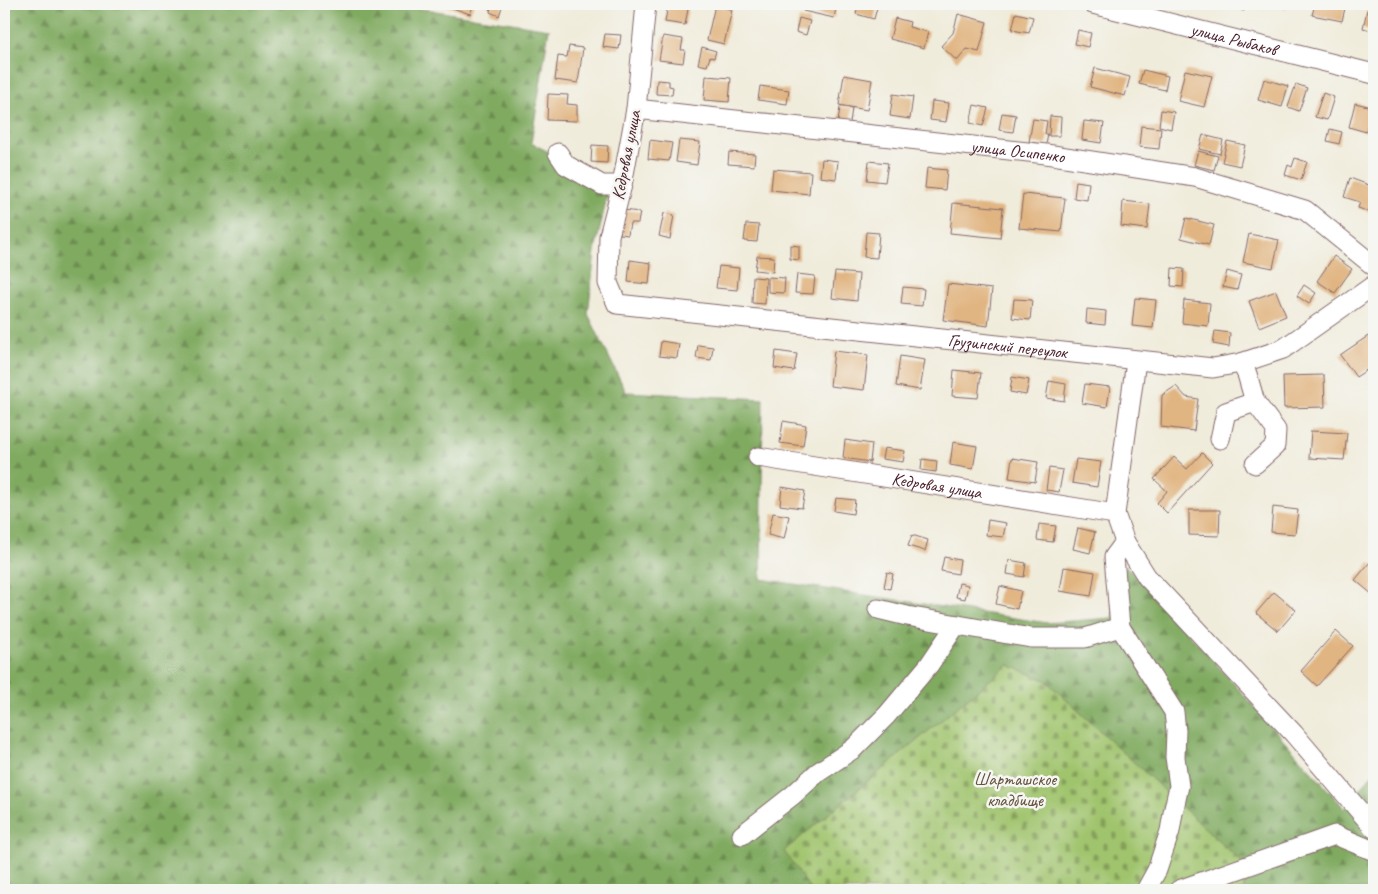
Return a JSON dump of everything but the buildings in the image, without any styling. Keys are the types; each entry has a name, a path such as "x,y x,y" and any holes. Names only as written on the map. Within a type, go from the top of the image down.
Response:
{"street":[{"name":"Кедровая улица","path":"617,304 608,283 610,236 636,109 646,4"},
{"name":"улица Рыбаков","path":"1093,4 1374,74"},
{"name":"улица Осипенко","path":"636,109 1046,154 1195,177 1305,210 1374,266"},
{"path":"558,152 566,165 602,184 622,184"},
{"name":"Грузинский переулок","path":"617,304 1213,368 1242,363 1282,349 1374,285"},
{"path":"1136,361 1115,514 1125,542 1148,578 1294,734 1374,828"},
{"path":"1242,363 1255,402 1276,430 1275,446 1255,464"},
{"path":"1220,439 1226,412 1255,402"},
{"name":"Кедровая улица","path":"758,457 1115,514"},
{"path":"1125,542 1114,556 1120,627 1174,712 1176,731 1179,786 1170,832 1157,870 1146,890"},
{"path":"878,609 1030,638 1085,638 1120,627"},
{"path":"742,835 794,795 817,772 853,749 893,708 929,665 956,625"},
{"path":"1179,890 1335,835 1374,851"}],"green space":[{"path":"4,4 391,4 549,29 531,143 610,183 595,251 588,314 626,392 763,399 761,579 1047,623 1112,618 1126,566 1345,809 1374,772 1374,890 1244,890 1247,867 1045,680 1008,665 785,850 811,890 4,890"},
{"name":"Шарташское кладбище","path":"1008,665 1045,680 1247,867 1244,890 811,890 784,851"}]}
